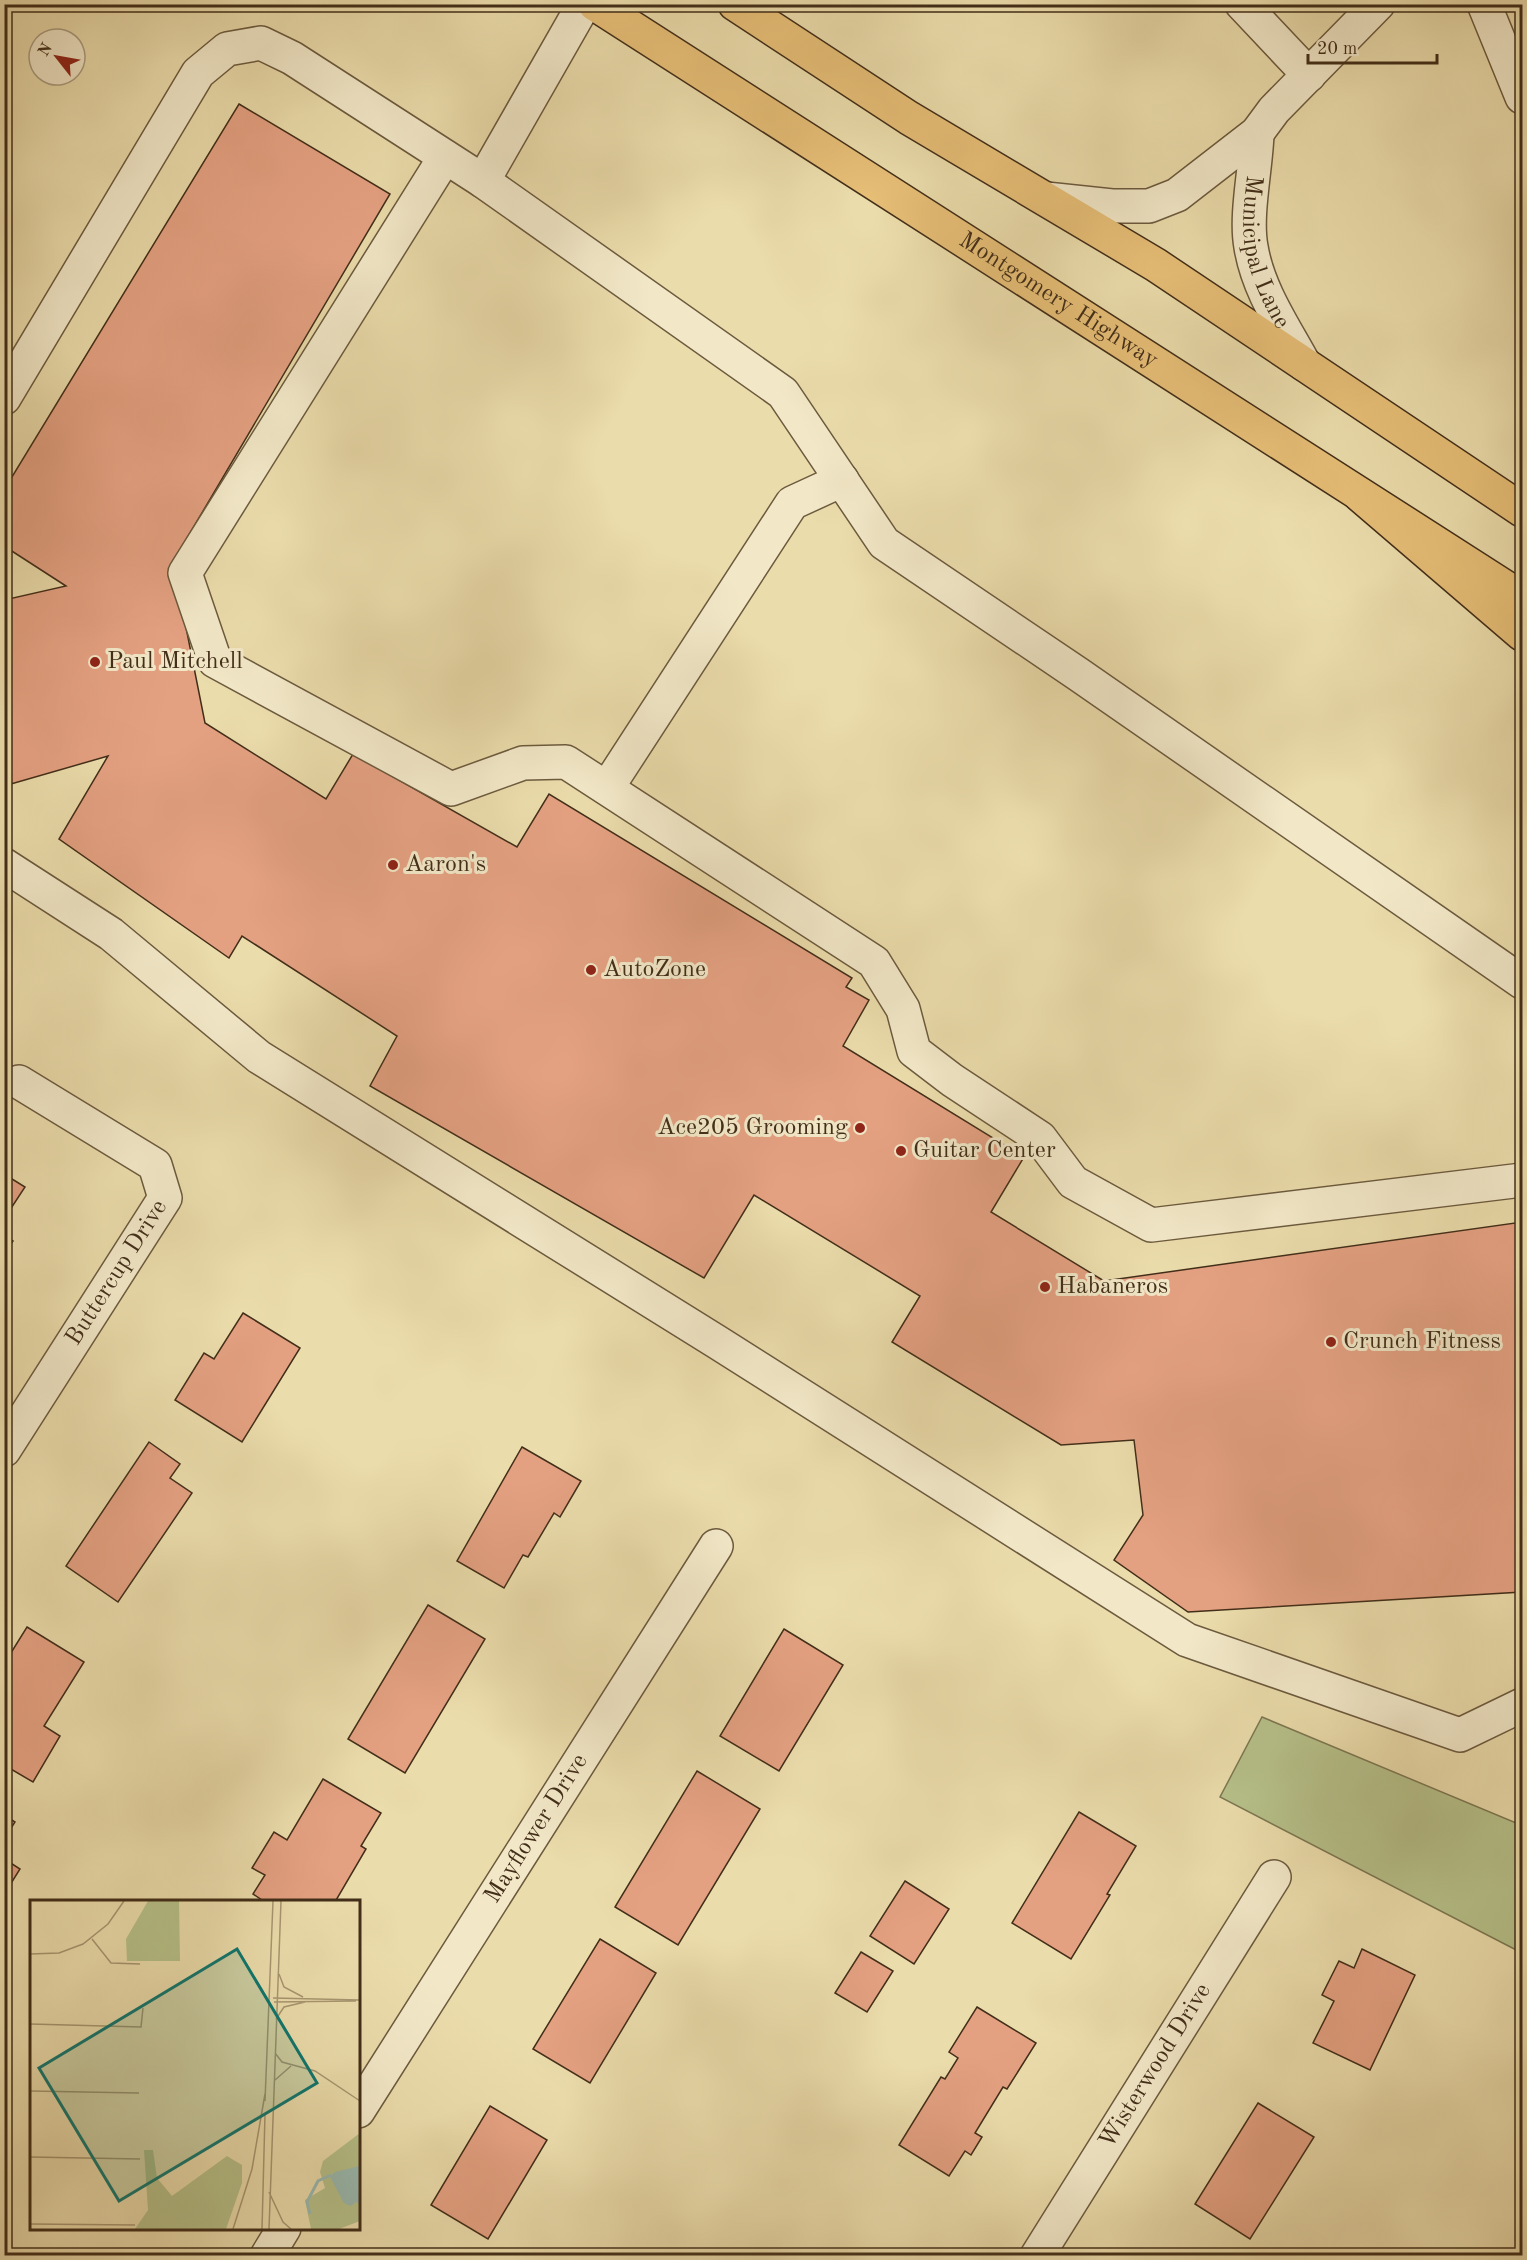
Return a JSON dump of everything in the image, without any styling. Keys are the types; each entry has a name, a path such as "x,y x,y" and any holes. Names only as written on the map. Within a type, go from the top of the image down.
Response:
{"main road":[{"name":"Montgomery Highway","path":"595,4 1104,328 1522,598"},
{"path":"735,4 909,118 1156,265 1522,510"},
{"path":"771,4 802,48"},
{"path":"1360,495 1522,634"}],"street":[{"path":"483,182 584,4"},
{"path":"1242,4 1309,75"},
{"name":"Municipal Lane","path":"1046,199 1112,206 1149,206 1177,195 1257,133 1274,110 1378,4"},
{"path":"1484,4 1522,97"},
{"path":"4,398 198,73 227,49 261,43 292,58 483,182 783,393 884,543 1078,674 1522,982"},
{"name":"Municipal Lane","path":"1257,133 1257,159 1251,203 1251,247 1264,292 1304,364"},
{"path":"445,157 185,573 215,661 451,789 523,763 566,762 874,962 903,1009 914,1051 952,1080 1040,1138 1073,1182 1151,1225 1522,1180"},
{"path":"607,789 792,503 842,480"},
{"path":"4,865 111,934 259,1057 727,1348 1186,1640 1460,1736 1522,1705"},
{"name":"Buttercup Drive","path":"4,1450 165,1198 155,1165 19,1082"},
{"name":"Mayflower Drive","path":"360,2108 716,1546"},
{"name":"Wisterwood Drive","path":"1037,2256 1274,1877"},
{"path":"267,2256 283,2230"}],"green space":[{"path":"1262,1717 1516,1823 1522,1822 1522,1953 1220,1797"}],"building":[{"path":"239,104 390,194 173,562 205,723 326,799 353,754 517,847 549,794 852,978 846,987 869,1000 843,1046 1024,1157 991,1212 1104,1281 1522,1222 1522,1592 1188,1612 1114,1560 1143,1515 1134,1440 1061,1445 892,1342 920,1296 754,1195 704,1278 370,1086 397,1036 242,936 229,958 59,839 108,756 4,786 4,600 66,586 4,546 4,490"},
{"path":"4,1174 25,1187 4,1219"},
{"path":"4,1236 13,1241 4,1254"},
{"path":"243,1313 300,1348 242,1442 175,1400 204,1353 214,1359"},
{"path":"149,1442 180,1464 170,1478 192,1493 118,1602 66,1566"},
{"path":"522,1447 581,1481 560,1517 554,1513 528,1557 523,1555 504,1588 457,1561"},
{"path":"428,1605 485,1639 405,1773 348,1739"},
{"path":"27,1627 84,1662 44,1726 60,1736 33,1782 4,1765 4,1664"},
{"path":"784,1629 843,1665 779,1771 720,1736"},
{"path":"697,1771 760,1809 678,1945 615,1907"},
{"path":"323,1779 381,1813 361,1846 366,1849 336,1900 262,1900 253,1894 265,1875 252,1868 274,1832 287,1840"},
{"path":"1079,1812 1136,1846 1107,1894 1110,1895 1071,1959 1012,1923"},
{"path":"4,1815 15,1822 4,1839"},
{"path":"4,1848 11,1852 6,1860 20,1869 5,1893"},
{"path":"905,1881 949,1909 914,1964 870,1936"},
{"path":"600,1939 656,1973 590,2083 533,2049"},
{"path":"1362,1949 1415,1975 1370,2070 1313,2043 1334,2001 1322,1995 1339,1961 1354,1968"},
{"path":"861,1952 893,1971 867,2012 835,1993"},
{"path":"977,2007 1036,2043 1007,2089 1003,2087 975,2133 982,2137 971,2155 965,2151 949,2176 899,2145 941,2077 945,2079 958,2058 949,2052"},
{"path":"1258,2103 1314,2137 1250,2239 1195,2204"},
{"path":"490,2106 547,2140 488,2239 431,2205"}],"place":[{"name":"Paul Mitchell","path":"95,662"},
{"name":"Aaron's","path":"393,865"},
{"name":"AutoZone","path":"591,970"},
{"name":"Ace205 Grooming","path":"860,1128"},
{"name":"Guitar Center","path":"901,1151"},
{"name":"Habaneros","path":"1045,1287"},
{"name":"Crunch Fitness","path":"1331,1342"}]}
